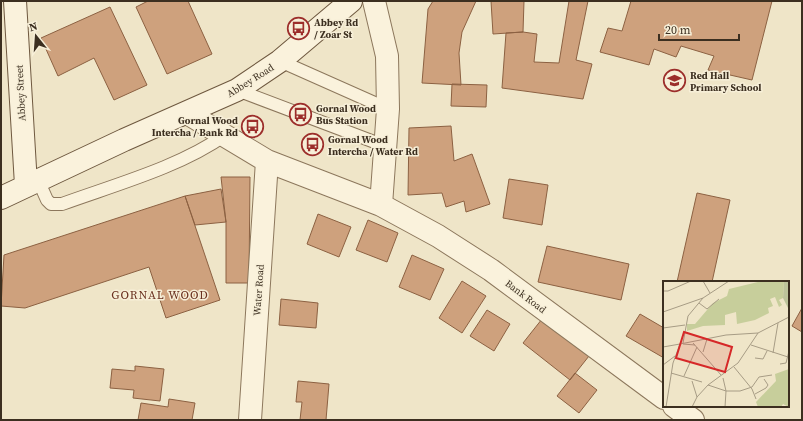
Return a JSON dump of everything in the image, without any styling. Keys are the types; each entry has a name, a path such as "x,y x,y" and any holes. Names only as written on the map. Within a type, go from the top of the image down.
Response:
{"street":[{"name":"Abbey Street","path":"15,1 32,182"},
{"name":"Abbey Road","path":"1,198 32,182 237,90 280,61 351,1"},
{"path":"374,1 386,56 388,109 384,146 381,205"},
{"name":"Bank Road","path":"187,113 266,161 381,205 438,236 491,270 663,397"},
{"name":"Water Road","path":"250,420 266,161"},
{"path":"675,407 693,420"}],"lane":[{"path":"280,61 388,109"},
{"path":"237,90 384,146"},
{"path":"32,182 51,204 62,204 204,150 225,136"}],"building":[{"path":"148,1 188,1 212,54 167,74 136,7"},
{"path":"433,1 476,1 462,32 459,53 461,85 422,83 428,9"},
{"path":"491,1 524,1 523,32 493,34"},
{"path":"569,1 588,1 576,60 592,64 583,99 502,88 506,33 523,32 537,34 534,62 559,63"},
{"path":"631,1 772,1 752,80 708,70 714,56 681,46 676,57 654,49 649,65 600,52 608,28 622,31"},
{"path":"110,7 147,85 114,100 94,58 58,76 41,38"},
{"path":"452,84 487,85 486,107 451,106"},
{"path":"451,126 454,161 472,154 490,204 466,212 464,201 446,207 442,193 408,195 409,128"},
{"path":"221,177 250,177 249,283 226,283 226,222"},
{"path":"509,179 548,185 542,225 503,218"},
{"path":"221,189 226,222 195,225 185,196"},
{"path":"697,193 730,200 712,281 677,281"},
{"path":"185,196 220,300 166,318 149,267 25,308 1,306 4,255"},
{"path":"318,214 351,227 339,257 307,244"},
{"path":"368,220 398,233 387,262 356,250"},
{"path":"547,246 629,264 621,300 538,282"},
{"path":"412,255 444,269 430,300 399,287"},
{"path":"462,281 486,296 462,333 439,318"},
{"path":"281,299 318,303 316,328 279,325"},
{"path":"802,308 802,332 792,326"},
{"path":"487,310 510,324 494,351 470,336"},
{"path":"640,314 663,327 663,357 626,336"},
{"path":"542,319 589,356 570,380 523,343"},
{"path":"135,366 164,369 160,401 133,398 134,390 110,388 112,369 135,371"},
{"path":"575,373 597,390 579,413 557,396"},
{"path":"298,381 329,384 326,420 300,420 302,402 296,402"},
{"path":"169,399 195,403 192,420 138,420 141,403 168,407"}],"place":[{"name":"Abbey Rd / Zoar St","path":"299,28"},
{"name":"Red Hall Primary School","path":"674,81"},
{"name":"Gornal Wood Bus Station","path":"300,114"},
{"name":"Gornal Wood Intercha / Bank Rd","path":"253,126"},
{"name":"Gornal Wood Intercha / Water Rd","path":"313,145"}],"district":[{"name":"GORNAL WOOD","path":"160,295"}]}
